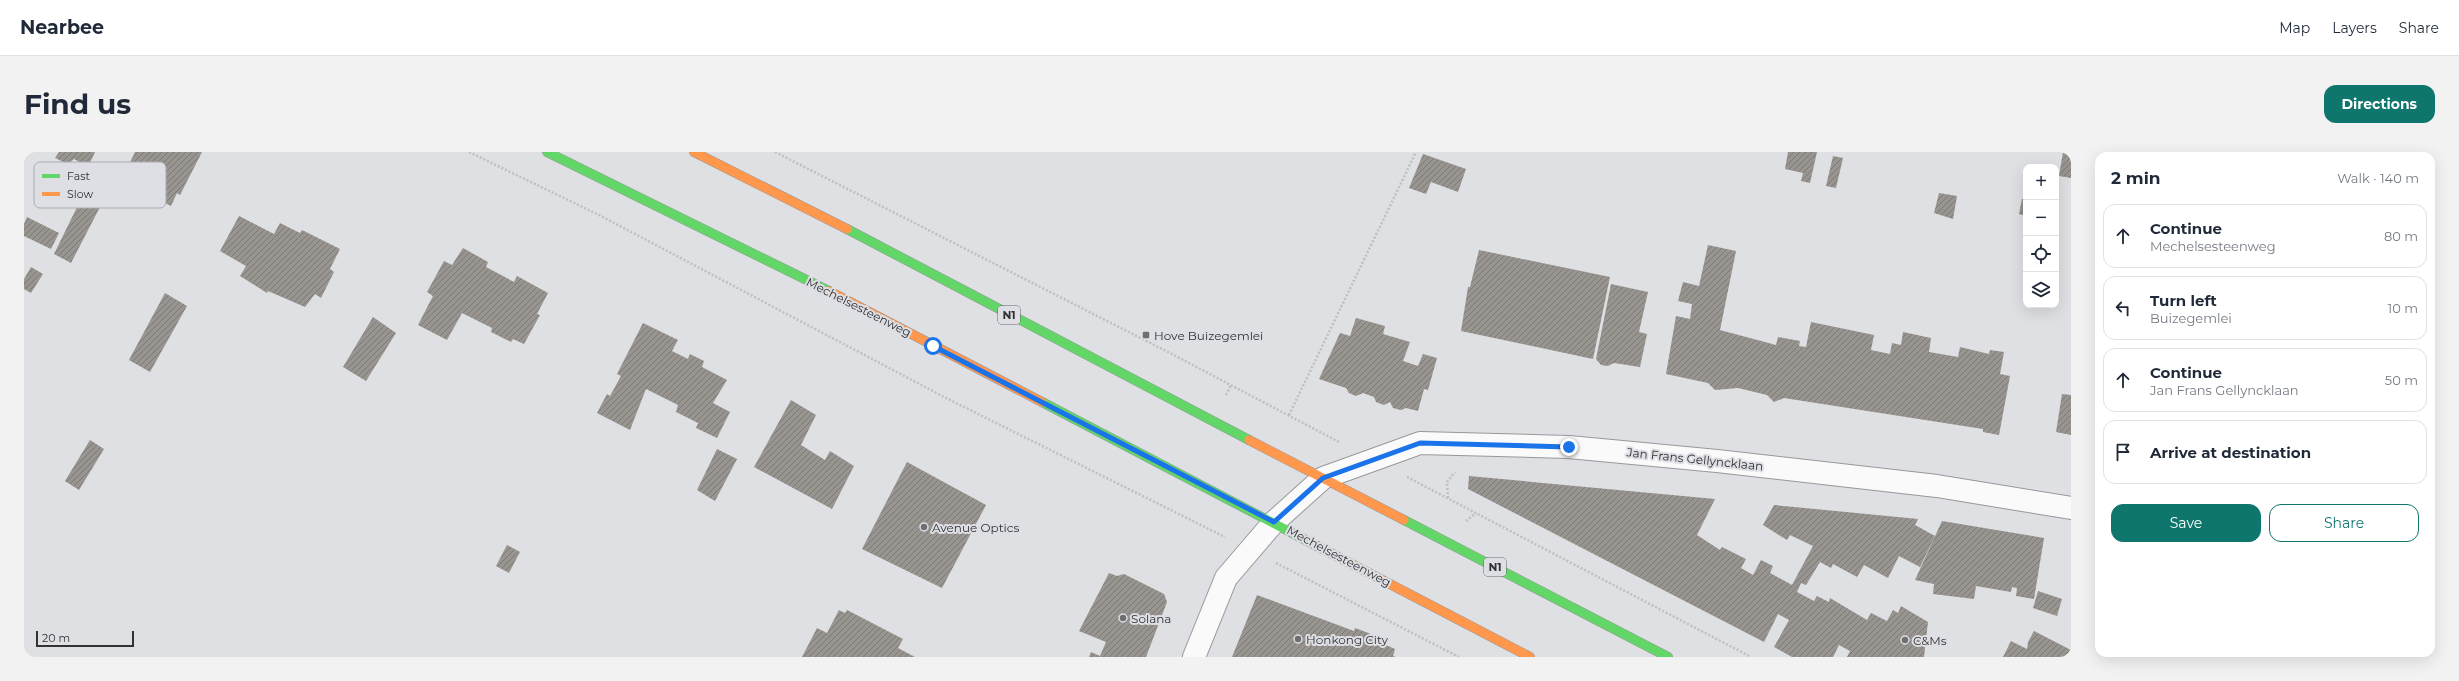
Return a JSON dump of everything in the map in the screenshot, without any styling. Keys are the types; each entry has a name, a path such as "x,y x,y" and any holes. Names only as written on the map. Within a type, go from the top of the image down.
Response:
{"main road":[{"name":"Mechelsesteenweg","path":"547,152 861,307 1530,657"},
{"name":"N1","path":"694,152 788,198 929,273 1668,657"}],"street":[{"name":"Jan Frans Gellyncklaan","path":"1323,478 1420,443 1569,447 1936,486 2071,508"},
{"path":"1194,657 1226,578 1274,522 1323,478"}],"path":[{"path":"469,152 599,215 954,401 1251,550 1459,657"},
{"path":"775,152 1289,415 1751,657"},
{"path":"1289,415 1416,152"}],"building":[{"path":"59,152 95,152 90,162 79,162 74,159 70,162 64,162 55,158"},
{"path":"135,152 202,152 180,195 177,193 171,206 166,204 166,162 130,162"},
{"path":"1788,152 1817,152 1810,183 1801,181 1803,173 1785,169"},
{"path":"2063,152 2071,152 2071,178 2059,176"},
{"path":"1423,154 1466,169 1458,192 1431,182 1426,194 1409,188"},
{"path":"1833,156 1843,158 1836,188 1826,186"},
{"path":"1939,193 1957,196 1953,219 1934,213"},
{"path":"2022,199 2023,199 2023,215 2019,214"},
{"path":"77,208 99,208 71,263 54,254"},
{"path":"239,216 274,234 280,223 300,233 302,230 340,249 330,269 334,272 321,298 315,294 305,307 268,291 267,293 240,276 246,266 220,251"},
{"path":"27,217 59,233 51,249 24,236 24,224"},
{"path":"1708,245 1736,251 1720,330 1776,345 1778,337 1800,341 1799,346 1806,347 1811,322 1874,335 1871,350 1890,354 1892,343 1901,345 1903,332 1931,338 1929,352 1958,357 1960,347 1989,354 1990,350 2004,352 2000,374 2010,376 1999,435 1983,432 1983,429 1784,398 1774,402 1767,395 1738,388 1715,390 1708,383 1666,374 1676,316 1690,319 1692,304 1678,301 1683,282 1699,286"},
{"path":"463,248 488,262 486,267 514,282 517,276 548,293 537,314 540,315 524,344 513,339 511,342 491,332 492,328 462,313 447,340 418,325 433,296 427,292 444,261 452,265"},
{"path":"1479,250 1610,277 1593,359 1461,331 1468,287 1470,287"},
{"path":"31,267 43,274 31,293 24,289 24,279"},
{"path":"1611,284 1648,292 1639,332 1647,334 1640,367 1614,363 1608,366 1601,365 1596,359"},
{"path":"165,293 187,306 150,372 129,360"},
{"path":"373,317 396,333 366,381 343,367"},
{"path":"1356,318 1385,326 1383,334 1410,342 1403,361 1418,366 1423,354 1437,358 1428,390 1424,389 1418,411 1406,408 1401,410 1393,408 1390,402 1384,405 1376,402 1374,397 1363,393 1356,396 1349,393 1346,388 1319,379 1340,333 1350,336"},
{"path":"643,323 678,340 672,351 688,359 690,354 704,361 702,367 727,380 713,403 730,412 717,438 696,428 698,423 676,412 678,405 646,389 630,430 597,413 607,394 610,396 621,376 617,374"},
{"path":"2062,394 2071,395 2071,435 2056,432"},
{"path":"791,400 816,415 801,445 825,460 830,451 854,466 832,509 754,467"},
{"path":"90,440 104,449 79,490 65,481"},
{"path":"717,449 737,459 715,501 697,490"},
{"name":"Avenue Optics","path":"907,462 986,505 942,588 862,549"},
{"path":"1469,476 1715,499 1697,535 1720,550 1722,547 1746,559 1741,568 1753,575 1761,560 1773,566 1770,573 1792,585 1813,546 1790,535 1787,540 1763,525 1774,505 1918,519 1915,525 1935,536 1920,567 1899,556 1888,578 1864,565 1857,577 1833,564 1831,568 1820,562 1806,585 1801,583 1797,592 1814,601 1817,596 1829,602 1830,598 1867,620 1871,613 1887,621 1893,610 1898,613 1901,606 1928,622 1924,657 1847,657 1850,651 1839,645 1833,657 1792,657 1774,647 1789,620 1778,614 1764,642 1468,489"},
{"path":"1942,521 2044,538 2034,599 2016,596 2017,588 2012,587 2011,592 1976,586 1974,599 1933,594 1934,584 1915,580"},
{"path":"507,545 520,552 509,573 496,566"},
{"name":"Solana","path":"1109,573 1117,576 1124,574 1164,594 1167,602 1146,657 1089,657 1091,652 1100,656 1106,642 1079,631"},
{"path":"2038,591 2062,599 2057,616 2033,608"},
{"path":"1257,595 1354,631 1355,628 1371,634 1370,638 1395,649 1393,656 1396,657 1232,657"},
{"path":"839,610 845,613 847,610 903,639 898,648 915,657 802,657 817,628 827,633"},
{"path":"2034,631 2071,650 2071,657 2003,657 2011,641 2027,649 2028,642"}],"traffic: fast":[{"path":"547,152 829,291"},
{"path":"847,229 1249,440"},
{"path":"1042,402 1317,546"},
{"path":"1404,520 1668,657"}],"traffic: slow":[{"path":"694,152 847,229"},
{"path":"829,291 1042,402"},
{"path":"1249,440 1404,520"},
{"path":"1317,546 1530,657"}],"place":[{"name":"Hove Buizegemlei","path":"1146,335"},
{"name":"Avenue Optics","path":"924,527"},
{"name":"Solana","path":"1123,618"},
{"name":"Honkong City","path":"1298,639"},
{"name":"C&Ms","path":"1905,640"}],"route":[{"path":"933,346 1274,522 1323,478 1420,443 1569,447"}]}
